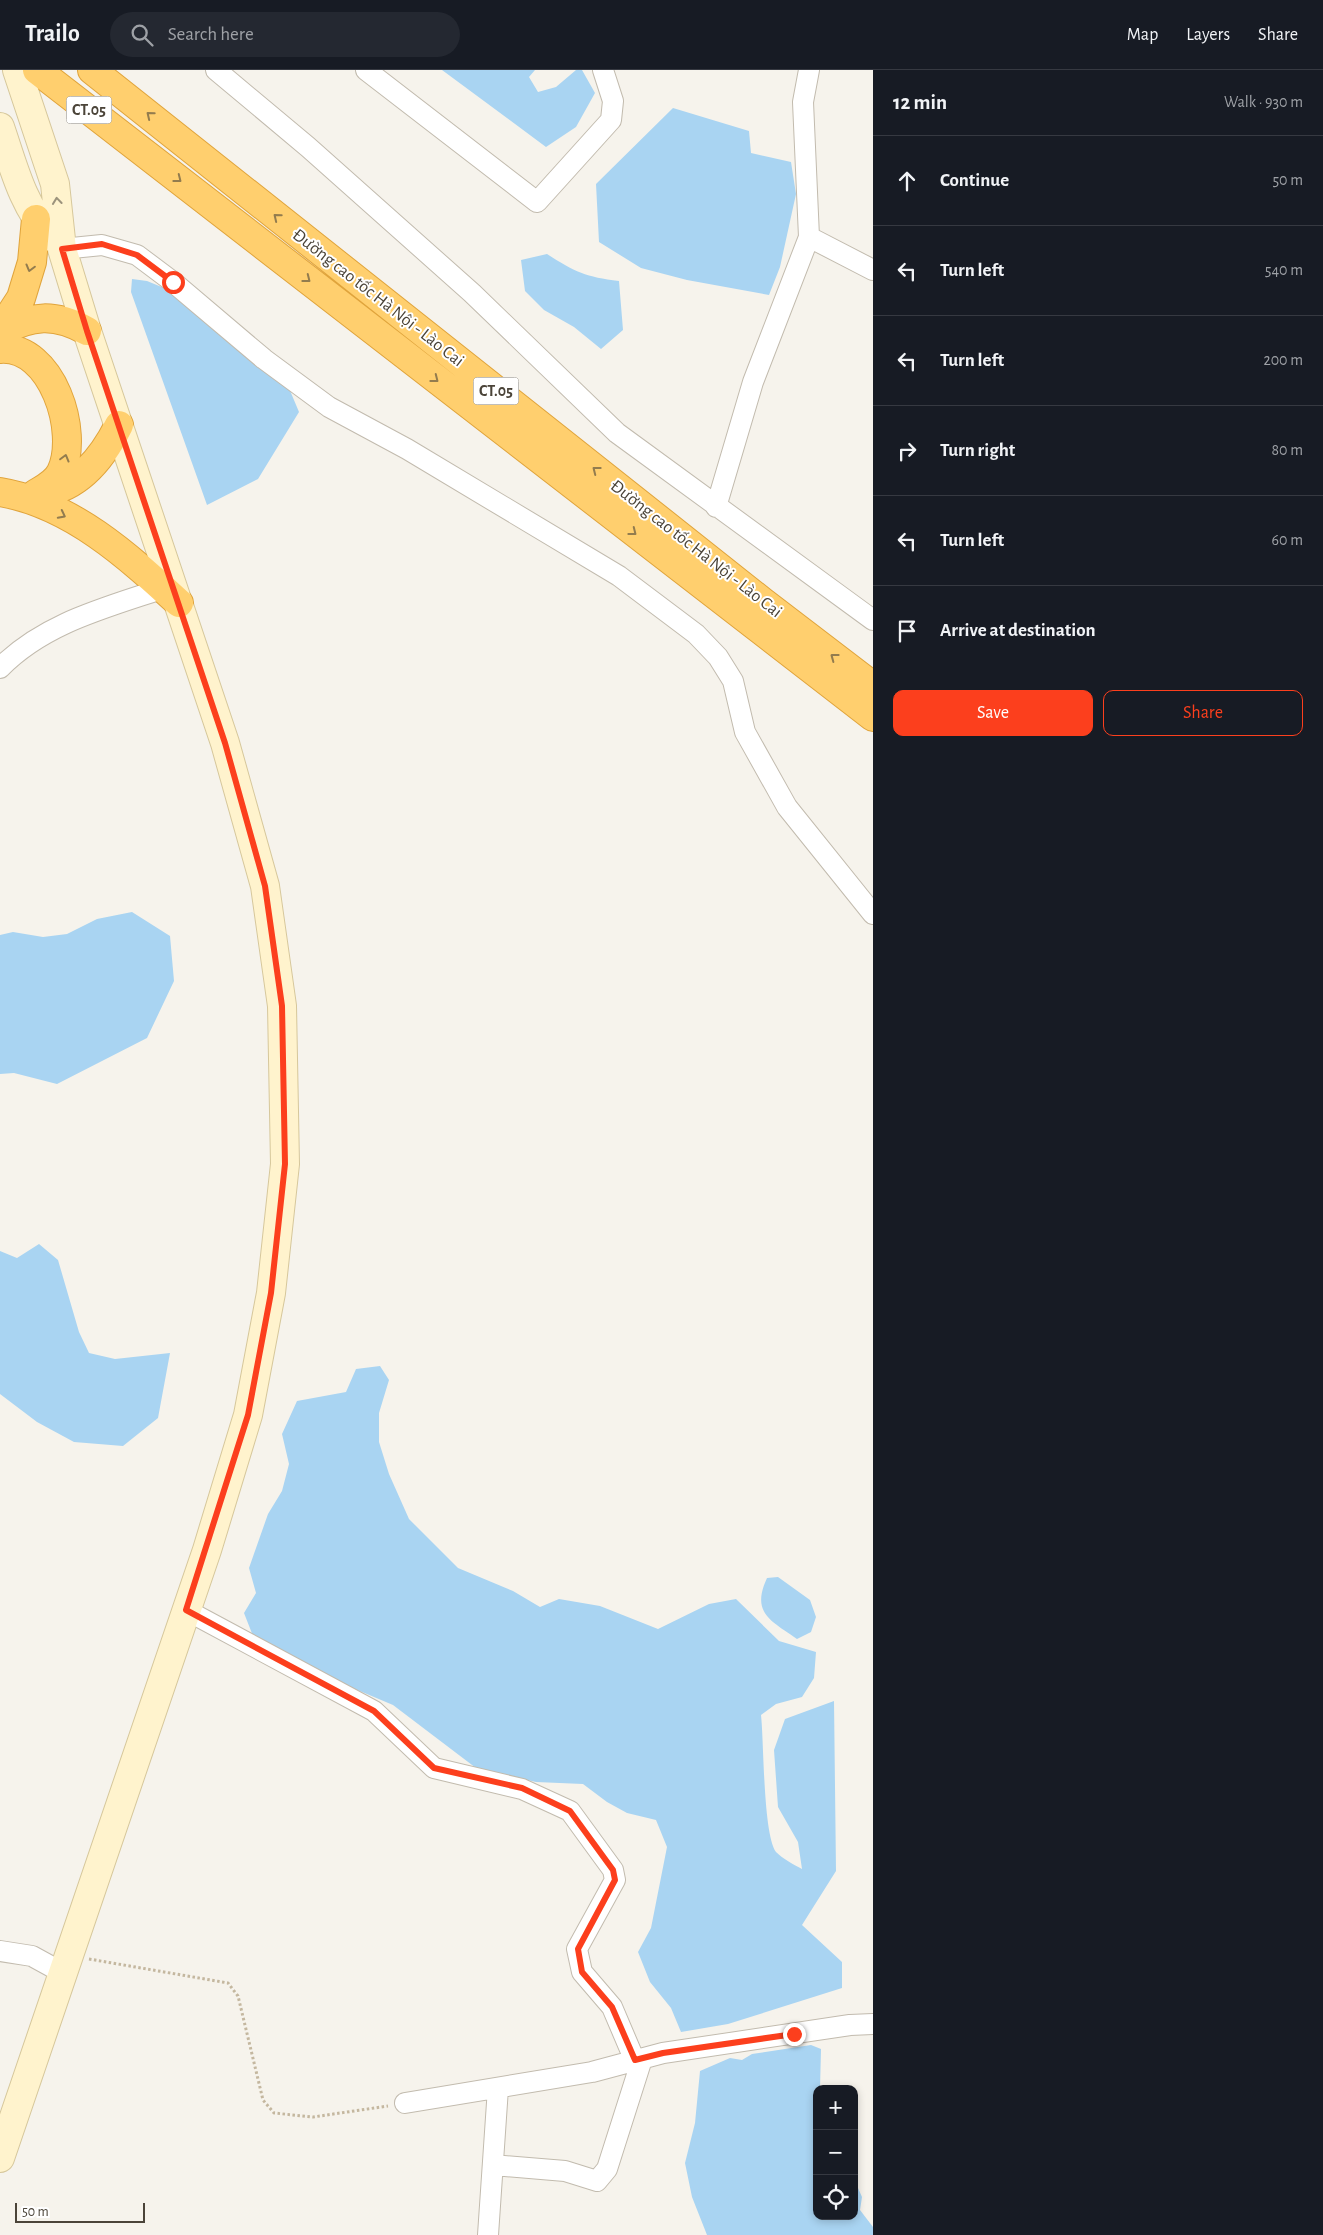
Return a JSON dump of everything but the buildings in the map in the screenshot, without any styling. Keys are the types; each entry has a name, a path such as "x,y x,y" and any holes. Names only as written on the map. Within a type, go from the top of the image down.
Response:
{"highway":[{"name":"Đường cao tốc Hà Nội - Lào Cai","path":"37,70 873,718"},
{"name":"Đường cao tốc Hà Nội - Lào Cai","path":"92,70 740,584 873,686"},
{"path":"0,331 21,298 32,262 36,219"},
{"path":"0,331 18,322 31,319 68,321 87,331"},
{"path":"0,349 10,348 22,352 38,363 50,379 60,404 69,436 67,454 61,472 53,483 15,493"},
{"path":"15,493 60,490 81,477 107,448 119,425"},
{"path":"15,493 57,512 96,533 138,565 171,595"}],"main road":[{"path":"0,2158 186,1610 248,1415 271,1293 285,1164 282,1006 265,886 225,743 171,595 119,425 87,331 62,249 55,184 16,70"},
{"path":"0,128 23,194 36,219 62,249"}],"street":[{"path":"216,70 308,147 472,293 616,433 873,620"},
{"path":"366,70 537,202 611,120 613,101 603,70"},
{"path":"716,507 753,382 809,236 803,102 809,70"},
{"path":"809,236 873,270"},
{"path":"62,249 102,244 137,255 173,282 264,359 329,407 408,449 619,576 696,634 718,657 733,681 745,732 787,807 873,914"},
{"path":"0,668 16,652 51,629 171,595"},
{"path":"186,1610 374,1711 434,1768 522,1788 570,1811 613,1870 615,1880 578,1949 582,1972 612,2007 639,2060 607,2169 597,2181 565,2171 493,2165"},
{"path":"0,1951 66,1964"},
{"path":"405,2103 592,2072 663,2053 850,2025 873,2024"},
{"path":"488,2235 498,2088"}],"path":[{"path":"66,1964 228,1984 238,1996 263,2100 274,2113 313,2117 405,2103"}],"water":[{"path":"442,70 535,70 529,77 538,92 556,87 576,70 582,70 595,93 576,127 546,147"},
{"path":"673,108 749,131 751,153 791,162 796,194 780,267 769,295 687,280 641,268 599,242 596,184"},
{"path":"547,254 581,273 619,281 623,330 601,349 574,327 544,310 525,291 521,260"},
{"path":"132,279 147,281 169,290 286,381 299,412 258,479 207,505 131,292"},
{"path":"132,912 170,936 174,981 147,1038 57,1084 14,1073 0,1074 0,935 13,932 43,937 67,934 97,919"},
{"path":"39,1244 58,1260 79,1332 89,1353 115,1359 170,1353 158,1418 123,1446 74,1442 37,1422 0,1394 0,1251 17,1258"},
{"path":"380,1366 389,1380 379,1413 379,1442 389,1474 409,1519 458,1568 513,1591 540,1607 559,1599 600,1606 658,1629 709,1604 736,1599 779,1641 816,1652 814,1678 802,1697 776,1704 761,1715 766,1808 772,1842 776,1852 802,1869 798,1842 778,1807 774,1750 785,1719 834,1701 836,1871 802,1925 842,1962 842,1988 728,2024 681,2032 671,2008 650,1982 638,1952 651,1928 667,1847 656,1820 627,1813 607,1802 583,1784 536,1782 476,1768 393,1705 355,1689 253,1636 244,1613 256,1593 249,1568 268,1514 282,1491 289,1464 282,1434 297,1401 346,1392 356,1369"},
{"path":"778,1577 810,1600 816,1617 811,1632 797,1639 771,1621 762,1608 761,1600 767,1578"},
{"path":"811,2045 821,2049 820,2085 813,2085 813,2220 858,2220 858,2188 862,2197 860,2210 873,2227 873,2235 707,2235 692,2197 685,2163 695,2123 700,2071 730,2058 742,2060 752,2054"}],"route":[{"path":"173,282 137,255 102,244 62,249 87,331 225,743 265,886 282,1006 285,1164 271,1293 248,1415 207,1550 186,1610 273,1656 329,1689 374,1711 434,1768 522,1788 570,1811 613,1870 615,1880 578,1949 582,1972 612,2007 635,2060 663,2053 794,2034"}]}
